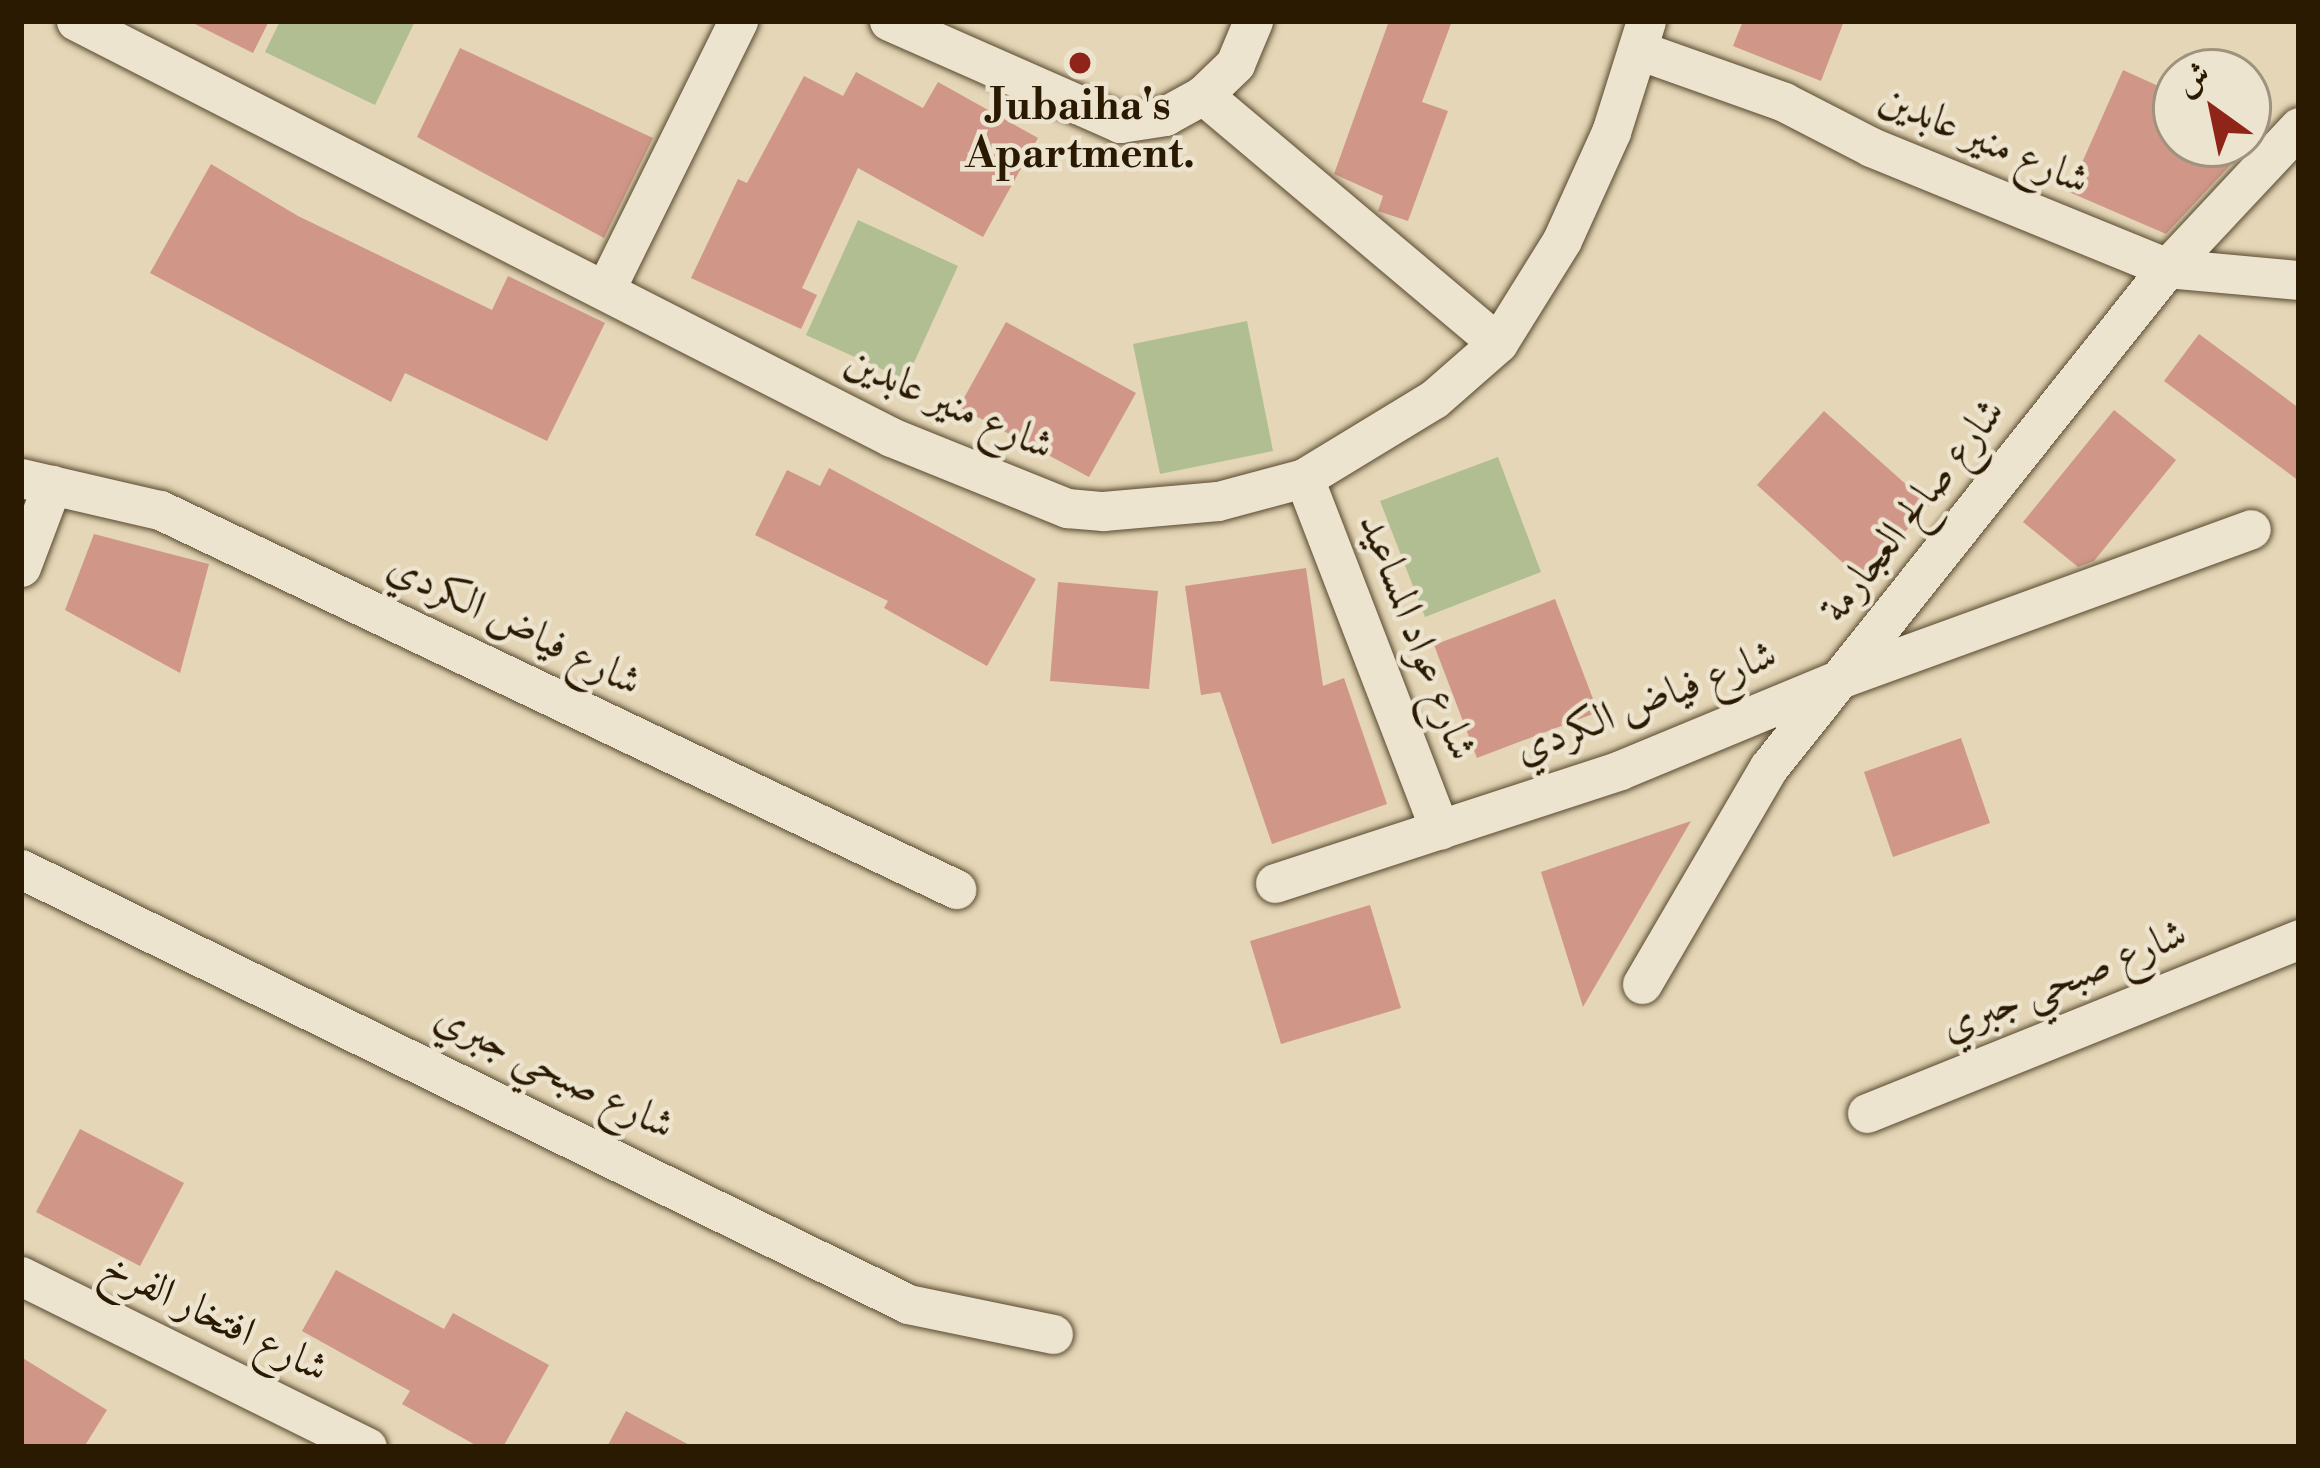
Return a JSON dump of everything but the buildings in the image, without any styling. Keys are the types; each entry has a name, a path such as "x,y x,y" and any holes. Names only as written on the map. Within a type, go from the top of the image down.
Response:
{"street":[{"name":"شارع منير عابدين","path":"76,21 607,286 891,437 1066,508 1218,501 1304,478 1434,399 1498,343 1562,240 1644,36 1871,147 2167,268 2299,280"},
{"path":"607,286 738,21"},
{"path":"889,21 1095,118 1142,122 1203,95 1235,64 1253,21"},
{"path":"1203,95 1498,343"},
{"name":"شارع صالح العجارمة","path":"1642,983 1768,767 2167,268 2299,127"},
{"name":"شارع عواد المساعيد","path":"1304,478 1440,830"},
{"path":"21,567 36,481"},
{"name":"شارع فياض الكردي","path":"36,481 160,510 956,890"},
{"name":"شارع فياض الكردي","path":"1275,883 1620,770 1842,678 2251,529"},
{"name":"شارع صبحي جبري","path":"21,869 908,1304 1053,1334"},
{"name":"شارع صبحي جبري","path":"1867,1113 2299,939"},
{"name":"شارع افتخار الفرخ","path":"21,1276 367,1447"}],"green space":[{"path":"280,21 415,21 375,105 265,52"},
{"path":"858,220 958,266 906,380 806,335"},
{"path":"1247,321 1273,451 1160,474 1133,344"},
{"path":"1498,457 1541,572 1425,617 1380,501"}],"place":[{"name":"Jubaiha's Apartment.","path":"1080,63"}]}
